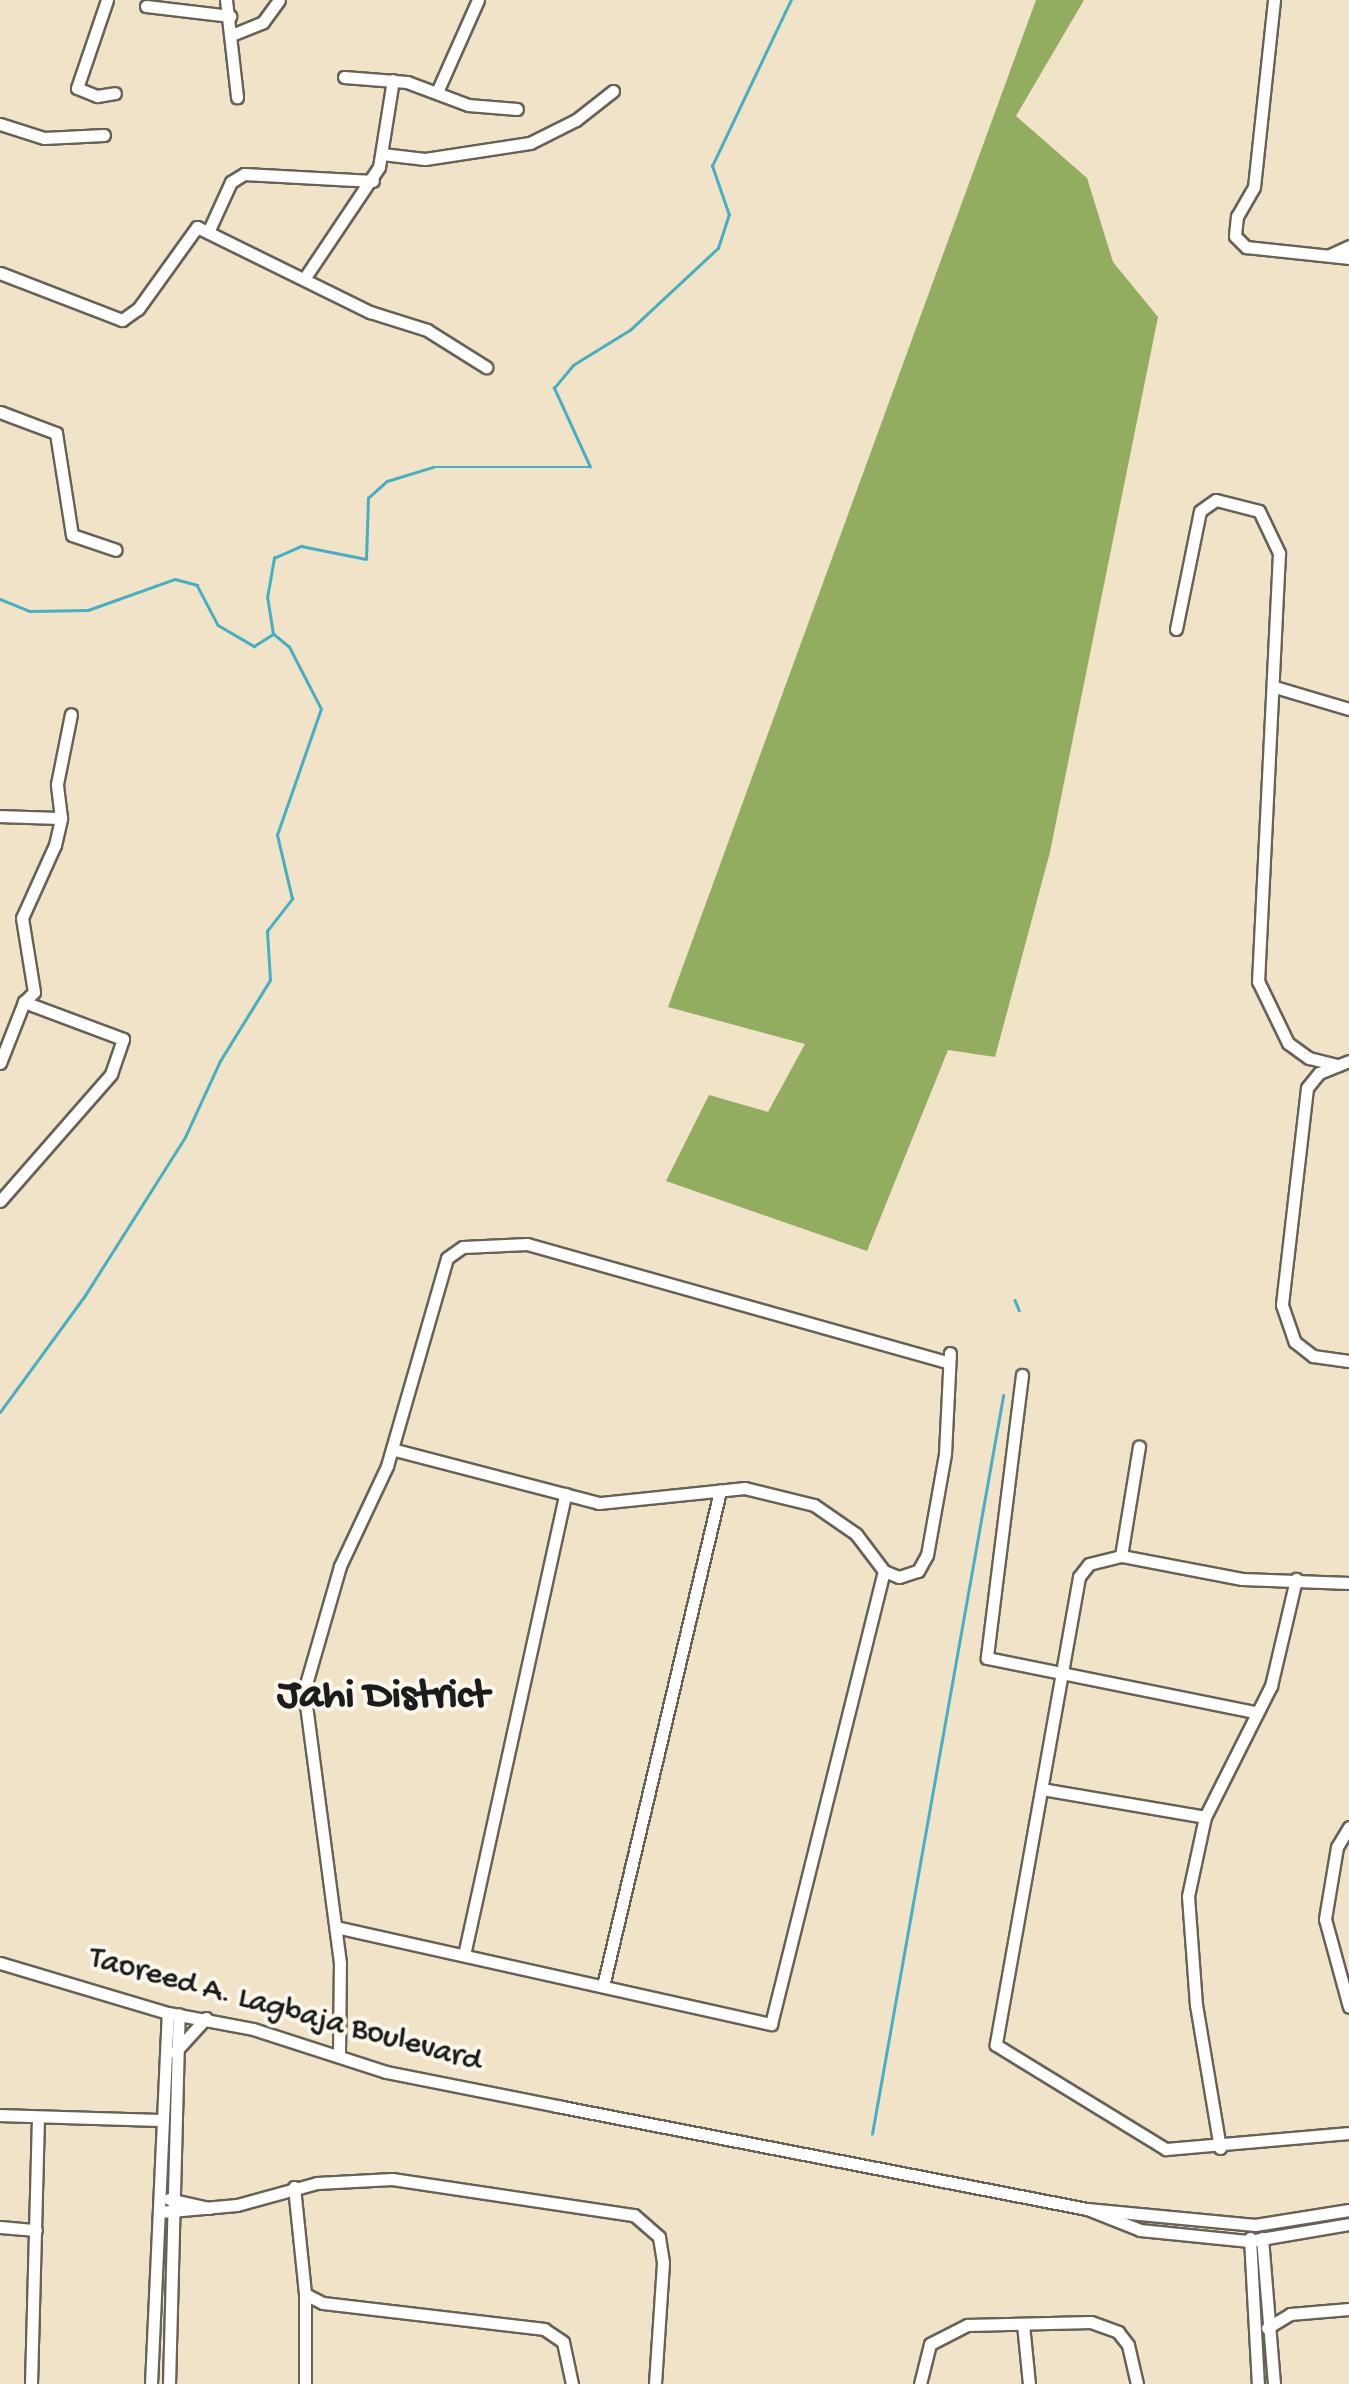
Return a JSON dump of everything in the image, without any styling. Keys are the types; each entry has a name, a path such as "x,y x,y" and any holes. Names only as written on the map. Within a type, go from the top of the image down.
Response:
{"street":[{"path":"107,0 77,88 96,96 115,93"},
{"path":"226,0 234,34 237,97"},
{"path":"234,34 263,22 280,0"},
{"path":"437,92 478,0"},
{"path":"1274,0 1254,187 1237,216 1235,236 1246,247 1349,258"},
{"path":"146,6 230,16"},
{"path":"344,78 394,80 468,104 516,109"},
{"path":"304,279 373,180 382,154 394,80"},
{"path":"382,154 436,158 530,143 576,120 614,91"},
{"path":"0,124 44,138 104,135"},
{"path":"209,230 230,182 244,174 373,180"},
{"path":"0,273 122,320 138,310 189,233 209,230 304,279 426,330 486,367"},
{"path":"1326,256 1349,246"},
{"path":"0,412 56,433 72,534 116,550"},
{"path":"1176,629 1200,511 1216,500 1243,502 1259,511 1279,553 1258,981 1288,1043 1309,1058 1343,1063"},
{"path":"1275,687 1349,709"},
{"path":"0,1063 24,1002 34,992 22,918 61,818 57,784 71,714"},
{"path":"0,816 61,818"},
{"path":"0,1201 110,1074 123,1039 24,1002"},
{"path":"1343,1063 1318,1072 1307,1088 1282,1304 1295,1342 1313,1356 1349,1361"},
{"path":"339,2054 336,1926 304,1690 340,1566 392,1449 447,1258 463,1247 542,1248 948,1357 945,1454 928,1555 918,1570 899,1576 884,1571 856,1534 814,1505 745,1488 599,1503 392,1449"},
{"path":"1022,1374 986,1658 1255,1712"},
{"path":"1120,1556 1139,1446"},
{"path":"603,1986 720,1491"},
{"path":"464,1955 565,1494"},
{"path":"1349,1582 1242,1578 1120,1556 1101,1557 1079,1577 996,2045 1166,2149 1220,2148 1349,2134"},
{"path":"336,1926 771,2024 884,1571"},
{"path":"1220,2148 1189,1938 1188,1896 1205,1816 1283,1648 1296,1579"},
{"path":"1042,1789 1205,1816"},
{"path":"1349,1827 1337,1847 1324,1919 1349,2007"},
{"name":"Taoreed A. Lagbaja Boulevard","path":"0,1963 174,2014 206,2018 339,2054 386,2072 654,2125"},
{"path":"150,2007 170,2047 169,2384"},
{"path":"151,2384 167,2205 162,2120 174,2014"},
{"path":"170,2047 206,2018"},
{"name":"Taoreed A. Lagbaja Boulevard","path":"557,2106 1087,2209 1255,2225 1349,2210"},
{"path":"0,2115 162,2120"},
{"path":"31,2384 38,2117"},
{"path":"167,2205 212,2209 294,2187 392,2178 634,2215 650,2223 663,2264 656,2384"},
{"path":"294,2187 305,2294 305,2384"},
{"name":"Taoreed A. Lagbaja Boulevard","path":"1087,2209 1140,2230 1249,2241 1349,2224"},
{"path":"1255,2225 1264,2241 1267,2328 1274,2384"},
{"path":"1255,2225 1249,2241 1258,2384"},
{"path":"0,2226 36,2230"},
{"path":"305,2294 324,2303 544,2329 564,2342 572,2384"},
{"path":"1266,2300 1290,2314"},
{"path":"1267,2328 1290,2314 1349,2309"},
{"path":"920,2384 930,2344 940,2334 967,2324 1091,2322 1118,2332 1128,2345 1136,2384"},
{"path":"1024,2324 1029,2384"}],"green space":[{"path":"1036,0 1084,0 1016,116 1087,178 1113,262 1158,317 1050,852 995,1057 948,1050 867,1251 666,1181 709,1095 768,1112 805,1044 668,1007"}],"waterway":[{"path":"0,599 30,611 88,610 175,579 197,585 218,625 254,646 273,634 267,598 274,558 301,546 366,559 368,498 387,481 433,467 590,467 554,388 573,365 630,330 718,248 729,215 712,166 791,0"},
{"path":"0,1412 84,1297 185,1137 220,1061 270,980 267,931 292,899 277,835 321,709 289,647 274,635"},
{"path":"1015,1300 1019,1310"},
{"path":"872,2134 1003,1396"}],"district":[{"name":"Jahi District","path":"383,1698"}]}
